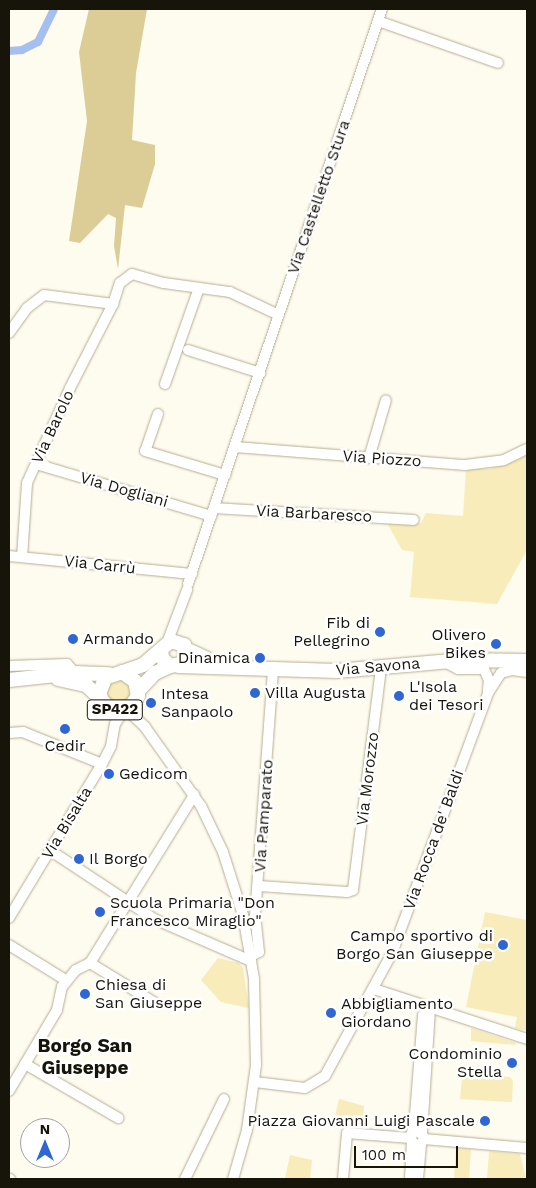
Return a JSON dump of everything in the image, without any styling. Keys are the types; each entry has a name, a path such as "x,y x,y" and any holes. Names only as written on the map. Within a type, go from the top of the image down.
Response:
{"main road":[{"path":"176,641 185,647 186,657 174,666 162,658 164,646 176,641"},
{"name":"SP422","path":"104,703 101,682 116,673 143,665 164,646"},
{"name":"Via Savona","path":"185,647 229,667"},
{"name":"Via Savona","path":"174,666 273,670 381,668 443,662 527,661"},
{"name":"SP422","path":"48,677 86,685 104,703 125,709 155,673 174,666"},
{"name":"SP422","path":"9,680 75,673 116,673 135,681 138,694"}],"street":[{"name":"Via Castelletto Stura","path":"164,646 178,621 225,475 382,9"},
{"path":"378,21 498,63"},
{"name":"Via Barolo","path":"22,557 27,483 113,304 120,283 132,274 199,288 230,292 279,315"},
{"path":"165,384 199,288"},
{"path":"9,333 27,308 44,295 113,304"},
{"path":"188,350 260,373"},
{"path":"369,458 386,400"},
{"path":"158,414 146,451 225,475"},
{"name":"Via Piozzo","path":"235,447 465,465 504,460 527,449"},
{"name":"Via Dogliani","path":"36,464 213,512"},
{"name":"Via Barbaresco","path":"213,512 414,520"},
{"name":"Via Carrù","path":"9,556 192,574"},
{"name":"Via Castelletto Stura","path":"178,621 185,647"},
{"name":"Via Rocca de' Baldi","path":"443,662 458,668 484,669 489,680 488,693"},
{"path":"9,666 67,664 75,673"},
{"name":"Via Morozzo","path":"259,886 353,890 381,668"},
{"name":"Via Pamparato","path":"251,958 259,952 255,916 259,886 273,670"},
{"name":"Via Rocca de' Baldi","path":"255,1082 305,1088 319,1083 374,989 392,953 488,693 501,674 512,670 527,672"},
{"path":"138,694 140,721"},
{"path":"104,703 115,724"},
{"path":"125,709 140,721 194,795 228,865 251,958 256,1027 255,1082 247,1130 233,1179"},
{"name":"Via Bisalta","path":"9,918 102,764 111,746 115,724 125,709"},
{"path":"9,733 23,732 102,764"},
{"path":"9,1091 57,1010 67,981 76,970 90,963 194,795"},
{"path":"50,851 154,919 251,958"},
{"path":"9,945 67,981"},
{"path":"90,963 155,1003"},
{"path":"374,989 429,1011 527,1039"},
{"path":"418,1179 417,1138 423,1015 429,1011"},
{"path":"26,1064 118,1118"},
{"path":"185,1179 224,1099"},
{"path":"343,1179 347,1133 527,1148"},
{"path":"410,1179 417,1138"}],"shaded area":[{"path":"89,9 147,9 136,73 132,140 155,145 155,164 142,208 125,205 118,269 114,246 116,218 108,214 80,243 69,241 87,121 79,52"},
{"path":"527,454 527,550 497,604 410,597 414,552 402,550 387,523 421,523 426,513 463,516 466,469 490,469"},
{"path":"123,677 133,691 127,702 114,704 107,698 105,686"},
{"name":"Campo sportivo di Borgo San Giuseppe","path":"485,912 527,920 527,1031 515,1028 517,1017 466,1007"},
{"path":"218,958 239,963 243,968 249,1008 221,1002 201,980"},
{"path":"471,1028 516,1043 515,1045 471,1041"},
{"path":"466,1073 510,1077 513,1081 512,1102 460,1099 462,1077"},
{"path":"339,1099 364,1106 362,1127 333,1125"},
{"path":"456,1148 471,1149 469,1179 454,1179"},
{"path":"489,1151 520,1154 526,1179 487,1179"},
{"path":"290,1155 312,1160 310,1179 285,1179"}],"waterway":[{"path":"9,51 22,50 38,42 54,9"}],"place":[{"name":"Fib di Pellegrino","path":"380,632"},
{"name":"Armando","path":"73,639"},
{"name":"Olivero Bikes","path":"496,644"},
{"name":"Dinamica","path":"260,658"},
{"name":"Villa Augusta","path":"255,693"},
{"name":"L'Isola dei Tesori","path":"399,696"},
{"name":"Intesa Sanpaolo","path":"151,703"},
{"name":"Cedir","path":"65,729"},
{"name":"Gedicom","path":"109,774"},
{"name":"Il Borgo","path":"79,859"},
{"name":"Scuola Primaria \"Don Francesco Miraglio\"","path":"100,912"},
{"name":"Campo sportivo di Borgo San Giuseppe","path":"503,945"},
{"name":"Chiesa di San Giuseppe","path":"85,994"},
{"name":"Abbigliamento Giordano","path":"331,1013"},
{"name":"Condominio Stella","path":"512,1063"},
{"name":"Piazza Giovanni Luigi Pascale","path":"485,1121"}],"district":[{"name":"Borgo San Giuseppe","path":"85,1057"}]}
